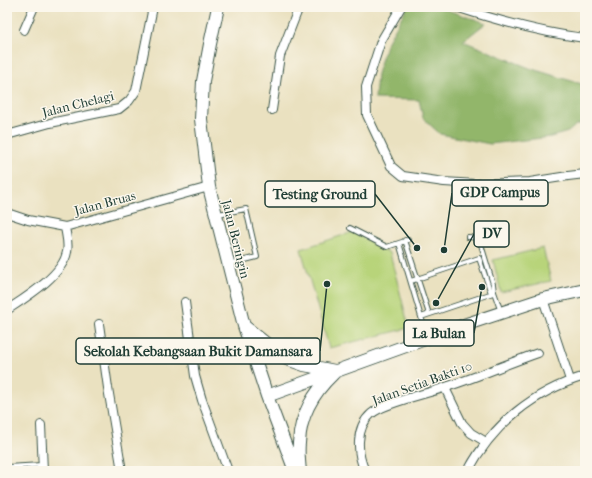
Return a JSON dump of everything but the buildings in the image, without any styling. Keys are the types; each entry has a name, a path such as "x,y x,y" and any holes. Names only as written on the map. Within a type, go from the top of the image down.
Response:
{"street":[{"path":"24,30 34,7"},
{"name":"Jalan Chelagi","path":"7,135 50,123 119,108 129,102 136,91 153,7"},
{"name":"Jalan Beringin","path":"218,7 203,81 201,119 209,187 244,326 267,396 295,471"},
{"path":"272,110 280,56 299,7"},
{"path":"401,7 381,41 366,87 367,115 391,166 403,176 444,182 476,184 530,182 585,174"},
{"path":"456,7 522,27 585,38"},
{"name":"Jalan Bruas","path":"7,213 28,220 65,227 209,187"},
{"path":"7,310 35,291 50,278 62,264 67,253 68,242 65,227"},
{"path":"267,396 543,299 585,290"},
{"path":"543,299 570,380"},
{"path":"185,302 195,376 202,400 228,471"},
{"path":"99,324 122,471"},
{"path":"244,326 284,358 304,365 336,372"},
{"name":"Jalan Setia Bakti 10","path":"365,471 359,448 360,433 363,425 371,414 384,407 444,388 538,352"},
{"path":"300,471 299,442 303,420 310,402 323,383 336,372"},
{"path":"468,471 486,442 501,424 519,409 538,395 570,380 585,376"},
{"path":"444,388 462,423 471,432 486,442"},
{"path":"41,425 43,468"}],"lane":[{"path":"216,214 246,209 257,257 228,265"},
{"path":"350,228 387,247 406,240 429,314"},
{"path":"468,237 479,238 493,284 492,293"},
{"path":"399,243 421,317 429,338"},
{"path":"411,281 479,258 501,313"},
{"path":"421,317 492,293"},
{"path":"7,467 43,468"}],"green space":[{"path":"407,7 438,7 486,23 463,41 532,69 585,85 585,123 576,125 568,132 551,137 490,144 440,134 423,118 419,100 375,99 377,74 386,45"},
{"path":"353,232 390,253 409,328 329,348 301,249"},
{"path":"543,248 551,281 501,292 493,260"}],"place":[{"name":"Testing Ground","path":"417,248"},
{"name":"GDP Campus","path":"444,250"},
{"name":"Sekolah Kebangsaan Bukit Damansara","path":"327,284"},
{"name":"La Bulan","path":"482,287"},
{"name":"DV","path":"436,303"}]}
